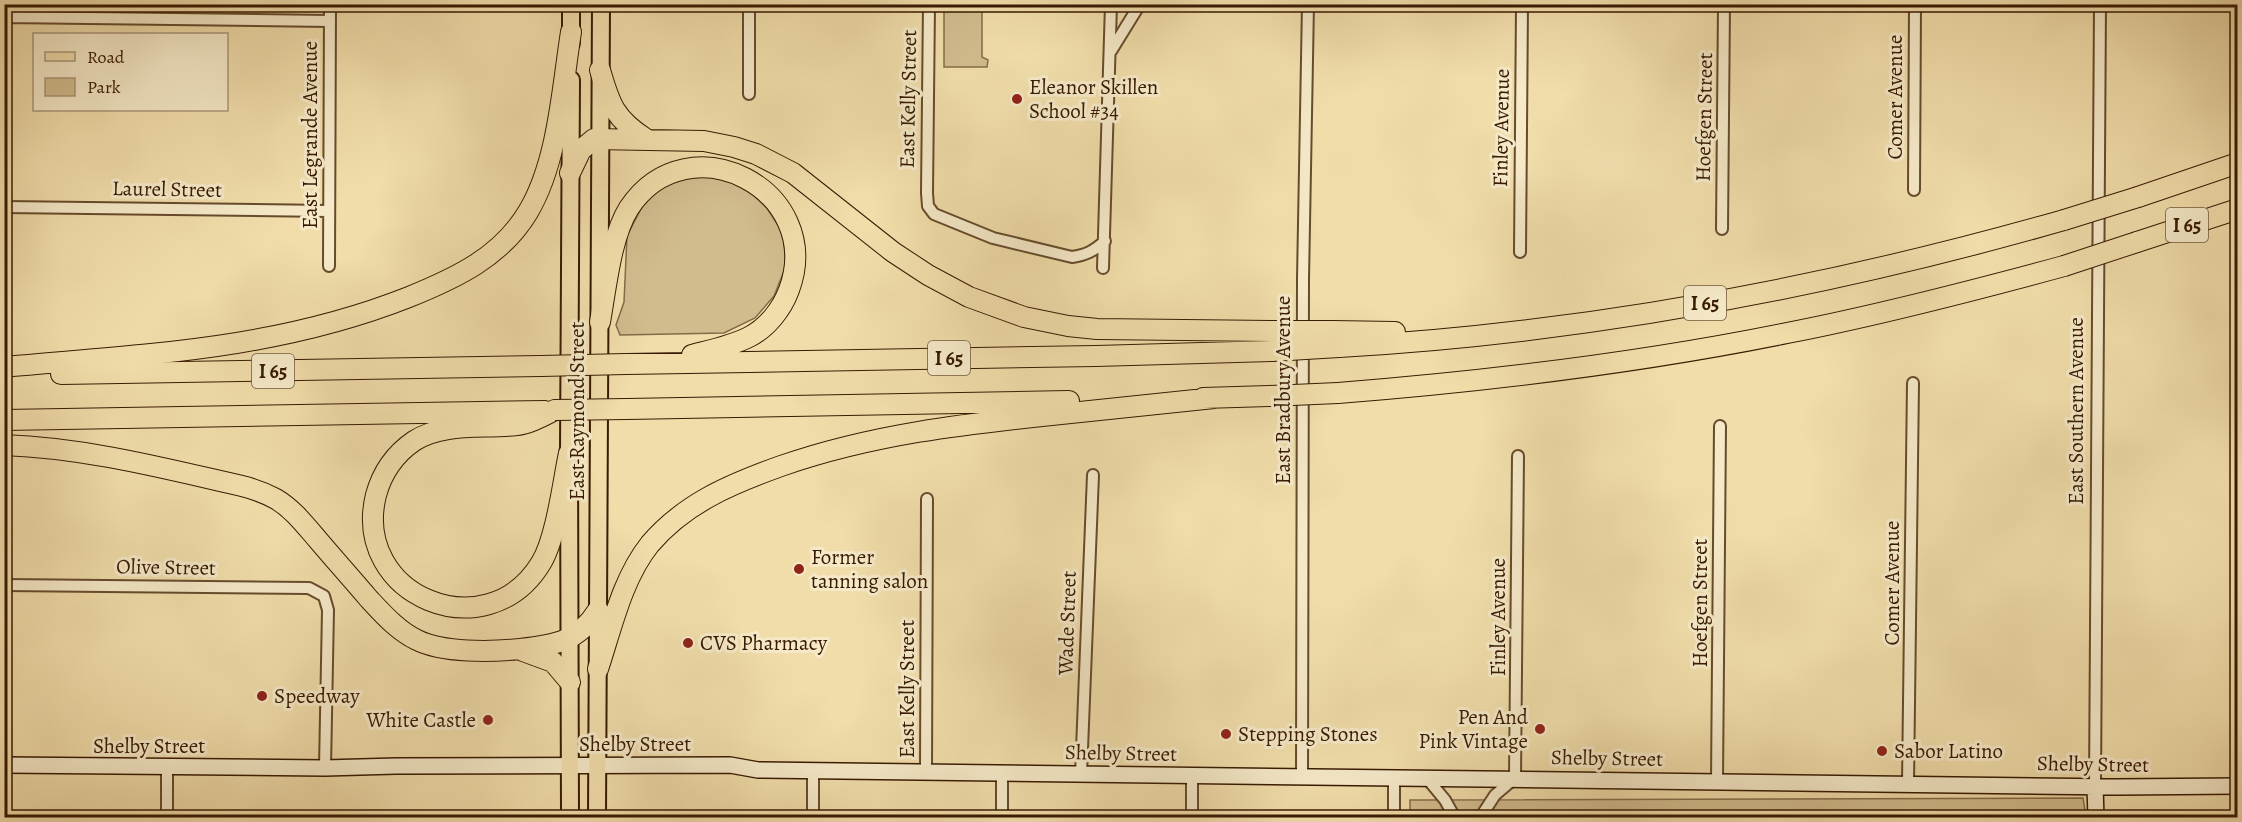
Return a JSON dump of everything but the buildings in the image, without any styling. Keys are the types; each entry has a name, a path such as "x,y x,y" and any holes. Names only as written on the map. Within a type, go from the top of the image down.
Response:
{"highway":[{"path":"4,367 160,355 268,339 375,310 461,275 502,244 522,221 541,187 552,147 571,33"},
{"path":"600,70 608,101 615,112 631,129 646,139"},
{"path":"570,173 581,150 594,138 716,143 745,150 768,159 801,179 918,269 969,297 1007,312 1052,323 1097,329 1271,341"},
{"name":"I 65","path":"4,375 1096,356 1271,341 1335,339 1417,343 1509,334 1645,315 1853,274 1944,253 2064,220 2238,163"},
{"path":"600,322 619,230 628,211 643,192 669,175 698,168 727,170 754,182 768,193 790,227 793,239 794,268 784,301 767,324 748,338 661,363"},
{"name":"I 65","path":"4,420 543,413 627,409 1214,398 1421,387 1536,374 1764,338 1930,302 2064,266 2238,209"},
{"path":"598,669 624,592 640,559 662,531 679,516 726,487 820,453 910,432 1017,417 1214,398"},
{"path":"543,413 519,425 438,430 419,438 398,454 382,476 377,488 372,521 380,554 390,571 420,597 452,607 472,608 492,603 521,588 535,573 547,551 569,453"},
{"path":"4,445 59,448 99,454 261,492 276,499 292,511 376,606 410,636 438,647 531,652 551,661 570,682"},
{"path":"512,650 548,645 570,638 586,627 598,610"}],"main road":[{"name":"East Raymond Street","path":"570,818 569,453 572,4"},
{"name":"East Raymond Street","path":"597,818 601,4"},
{"name":"Shelby Street","path":"4,765 325,768 730,765 758,770 813,771 2238,786"},
{"name":"East Southern Avenue","path":"2095,786 2096,818"}],"street":[{"name":"East Legrande Avenue","path":"328,266 330,4"},
{"path":"749,4 749,94"},
{"name":"East Kelly Street","path":"929,4 928,206 934,214 1008,243 1072,257 1085,255 1105,241"},
{"path":"1103,268 1111,4"},
{"path":"1111,51 1140,4"},
{"name":"East Bradbury Avenue","path":"1302,776 1303,279 1308,4"},
{"name":"Finley Avenue","path":"1520,252 1522,4"},
{"name":"Hoefgen Street","path":"1722,229 1724,4"},
{"name":"Comer Avenue","path":"1914,190 1915,4"},
{"name":"East Southern Avenue","path":"2095,786 2100,4"},
{"path":"4,106 5,17 330,21"},
{"name":"Laurel Street","path":"4,207 329,211"},
{"name":"Comer Avenue","path":"1908,783 1913,383"},
{"name":"Hoefgen Street","path":"1717,781 1720,426"},
{"name":"Finley Avenue","path":"1515,778 1518,456"},
{"name":"Wade Street","path":"1081,774 1093,475"},
{"name":"East Kelly Street","path":"926,772 927,499"},
{"name":"Olive Street","path":"4,585 309,588 324,596 328,610 325,768"},
{"path":"167,767 167,818"},
{"path":"813,771 813,818"},
{"path":"1002,773 1002,818"},
{"path":"1192,775 1192,818"},
{"path":"1394,777 1394,818"},
{"path":"1426,777 1445,800 1455,818"},
{"path":"1480,818 1496,795 1515,778"}],"green space":[{"path":"944,5 982,5 982,57 988,60 987,67 944,67"},
{"path":"715,175 739,181 767,208 783,233 786,266 774,296 755,318 724,333 620,335 616,325 624,302 627,236 645,201 666,184 692,176"},
{"path":"2083,798 2086,817 1410,818 1410,800"}],"place":[{"name":"Eleanor Skillen School #34","path":"1017,99"},
{"name":"Former tanning salon","path":"799,569"},
{"name":"CVS Pharmacy","path":"688,643"},
{"name":"Speedway","path":"262,696"},
{"name":"White Castle","path":"488,720"},
{"name":"Pen And Pink Vintage","path":"1540,729"},
{"name":"Stepping Stones","path":"1226,734"},
{"name":"Sabor Latino","path":"1882,751"}]}
